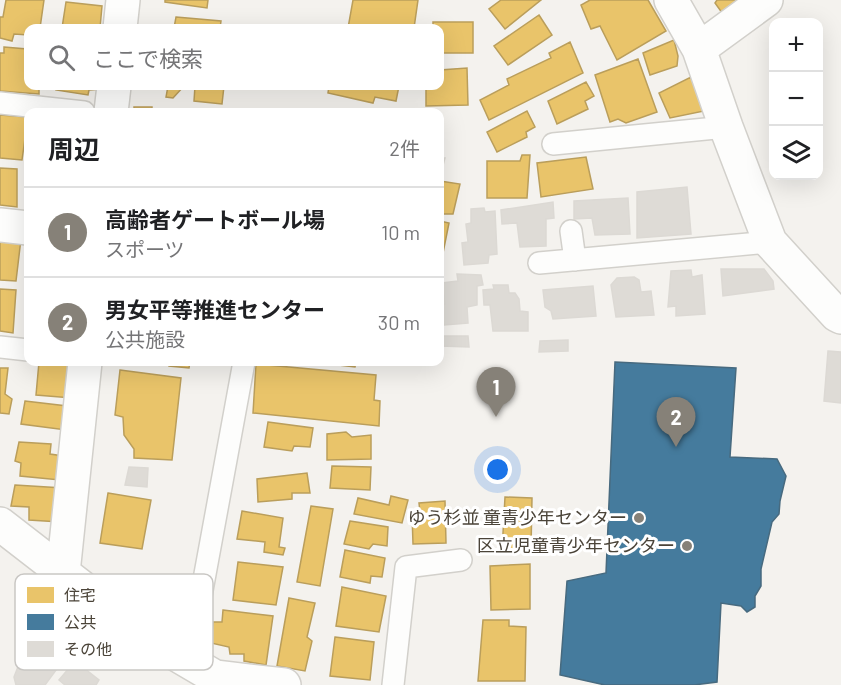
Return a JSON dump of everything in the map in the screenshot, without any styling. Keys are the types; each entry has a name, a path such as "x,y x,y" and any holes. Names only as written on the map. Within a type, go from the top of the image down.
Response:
{"street":[{"path":"120,24 123,0"},
{"path":"670,0 699,49 770,242 841,317"},
{"path":"699,49 766,0"},
{"path":"111,108 114,90"},
{"path":"0,225 24,228"},
{"path":"63,573 85,366"},
{"path":"0,524 63,573"},
{"path":"204,670 215,677 284,685"}],"lane":[{"path":"0,103 47,108"},
{"path":"553,144 726,127"},
{"path":"571,231 575,260"},
{"path":"539,263 770,242"},
{"path":"0,348 24,350"},
{"path":"205,574 243,366"},
{"path":"393,685 406,567 461,560"}],"building: 住宅":[{"path":"6,0 44,0 41,24 24,24 24,35 14,34 12,41 0,38 0,17 3,17"},
{"path":"165,0 208,0 207,8 165,2"},
{"path":"353,0 418,0 415,24 349,24"},
{"path":"501,0 541,0 505,29 489,9"},
{"path":"590,0 648,0 666,31 617,60 600,26 591,29 581,5"},
{"path":"717,0 745,0 725,17 715,3"},
{"path":"66,2 102,6 100,24 63,24"},
{"path":"539,15 552,35 508,65 494,46"},
{"path":"176,17 221,21 221,24 175,24"},
{"path":"433,22 473,22 473,53 444,53 444,24 433,24"},
{"path":"674,40 678,56 677,66 650,75 643,53"},
{"path":"570,42 583,73 489,120 480,100 509,85 507,79 551,58 549,53"},
{"path":"4,47 24,49 24,90 39,90 39,94 0,91 0,53 4,53"},
{"path":"638,59 657,112 626,123 618,119 610,122 595,75"},
{"path":"467,68 468,105 426,106 426,90 444,90 444,70"},
{"path":"691,77 704,111 670,118 659,93"},
{"path":"586,82 594,96 585,101 588,109 557,124 548,101"},
{"path":"56,90 89,90 88,95"},
{"path":"167,90 180,90 173,98 166,97"},
{"path":"195,90 224,90 222,104 194,101"},
{"path":"328,90 398,90 396,101 375,97 373,103 328,93"},
{"path":"527,111 535,127 526,132 527,137 497,152 487,132"},
{"path":"0,115 24,117 22,160 0,158"},
{"path":"522,155 530,155 527,198 487,198 487,161 520,161"},
{"path":"586,157 593,189 541,197 537,163"},
{"path":"0,168 17,169 17,207 0,205"},
{"path":"444,182 460,184 453,214 444,214"},
{"path":"444,222 449,223 444,248"},
{"path":"0,237 21,239 16,281 0,280"},
{"path":"0,289 16,290 13,333 0,331"},
{"path":"39,366 76,366 72,398 36,395"},
{"path":"256,366 376,375 374,400 380,401 379,426 253,413"},
{"path":"0,368 8,368 5,394 12,399 9,414 0,413"},
{"path":"120,370 181,378 172,460 134,458 134,449 124,435 123,417 115,415"},
{"path":"25,401 67,406 66,430 21,424"},
{"path":"268,422 313,428 310,447 294,446 292,451 264,447"},
{"path":"346,432 352,437 371,435 371,459 327,460 327,434"},
{"path":"19,442 51,444 50,454 63,456 60,480 20,476 21,463 15,461"},
{"path":"332,466 371,467 370,490 330,488"},
{"path":"307,473 310,493 292,493 292,499 258,502 257,479"},
{"path":"15,485 63,488 60,522 29,520 29,507 11,506"},
{"path":"108,493 151,500 142,549 100,543"},
{"path":"391,496 408,500 402,523 354,514 358,498 389,505"},
{"path":"505,497 532,498 531,549 502,551"},
{"path":"445,501 446,543 413,544 412,514 420,512 419,503"},
{"path":"311,506 333,509 320,586 297,582"},
{"path":"242,511 283,518 279,547 285,548 283,555 264,552 265,542 237,539"},
{"path":"350,521 388,527 387,546 373,544 369,549 344,544"},
{"path":"345,550 385,558 382,577 371,576 370,583 340,577"},
{"path":"238,562 283,567 276,605 233,600"},
{"path":"530,564 530,609 491,610 490,566"},
{"path":"342,587 386,596 379,632 336,626"},
{"path":"289,598 315,603 307,637 312,641 305,671 277,666"},
{"path":"223,610 273,616 266,665 244,661 244,654 230,654 229,647 213,643 213,622 222,622"},
{"path":"483,620 509,620 509,626 526,627 525,681 478,681"},
{"path":"335,637 374,642 370,680 330,676"}],"building: 公共":[{"name":"区立児童青少年センター","path":"615,362 736,368 730,457 777,459 786,476 779,514 772,522 761,569 761,586 755,596 755,607 747,612 741,606 721,603 717,682 694,685 605,685 560,675 567,581 606,573"}],"building: その他":[{"path":"687,187 691,234 637,238 637,192"},
{"path":"628,198 630,234 595,235 592,218 574,219 574,201"},
{"path":"553,202 554,218 546,219 546,246 520,247 517,223 502,224 501,210"},
{"path":"484,208 485,212 495,211 497,254 489,255 488,263 464,265 462,243 468,242 466,224 471,223 471,209"},
{"path":"721,269 764,269 773,281 774,289 723,296"},
{"path":"691,270 692,277 702,275 705,314 676,316 676,306 668,307 671,271"},
{"path":"457,274 481,275 483,285 477,286 477,305 467,307 468,323 444,325 444,283 458,281"},
{"path":"634,277 639,280 641,292 651,291 654,315 616,317 611,285 617,278"},
{"path":"493,285 508,285 509,293 515,293 519,299 520,311 528,312 528,331 493,331 490,305 484,305 483,290 494,289"},
{"path":"593,286 596,316 553,319 551,311 545,307 543,290"},
{"path":"444,336 468,336 469,347 444,346"},
{"path":"568,340 568,351 539,352 540,341"},
{"path":"828,351 841,352 841,403 824,401"},
{"path":"129,467 148,468 147,487 125,485"},
{"path":"17,670 56,670 45,685 16,685 14,677"},
{"path":"67,670 86,670 99,680 96,685 65,685 59,680"}],"place":[{"name":"高齢者ゲートボール場","path":"496,417"},
{"name":"男女平等推進センター","path":"676,447"},
{"name":"ゆう杉並 童青少年センター","path":"639,518"},
{"name":"区立児童青少年センター","path":"687,546"}]}
